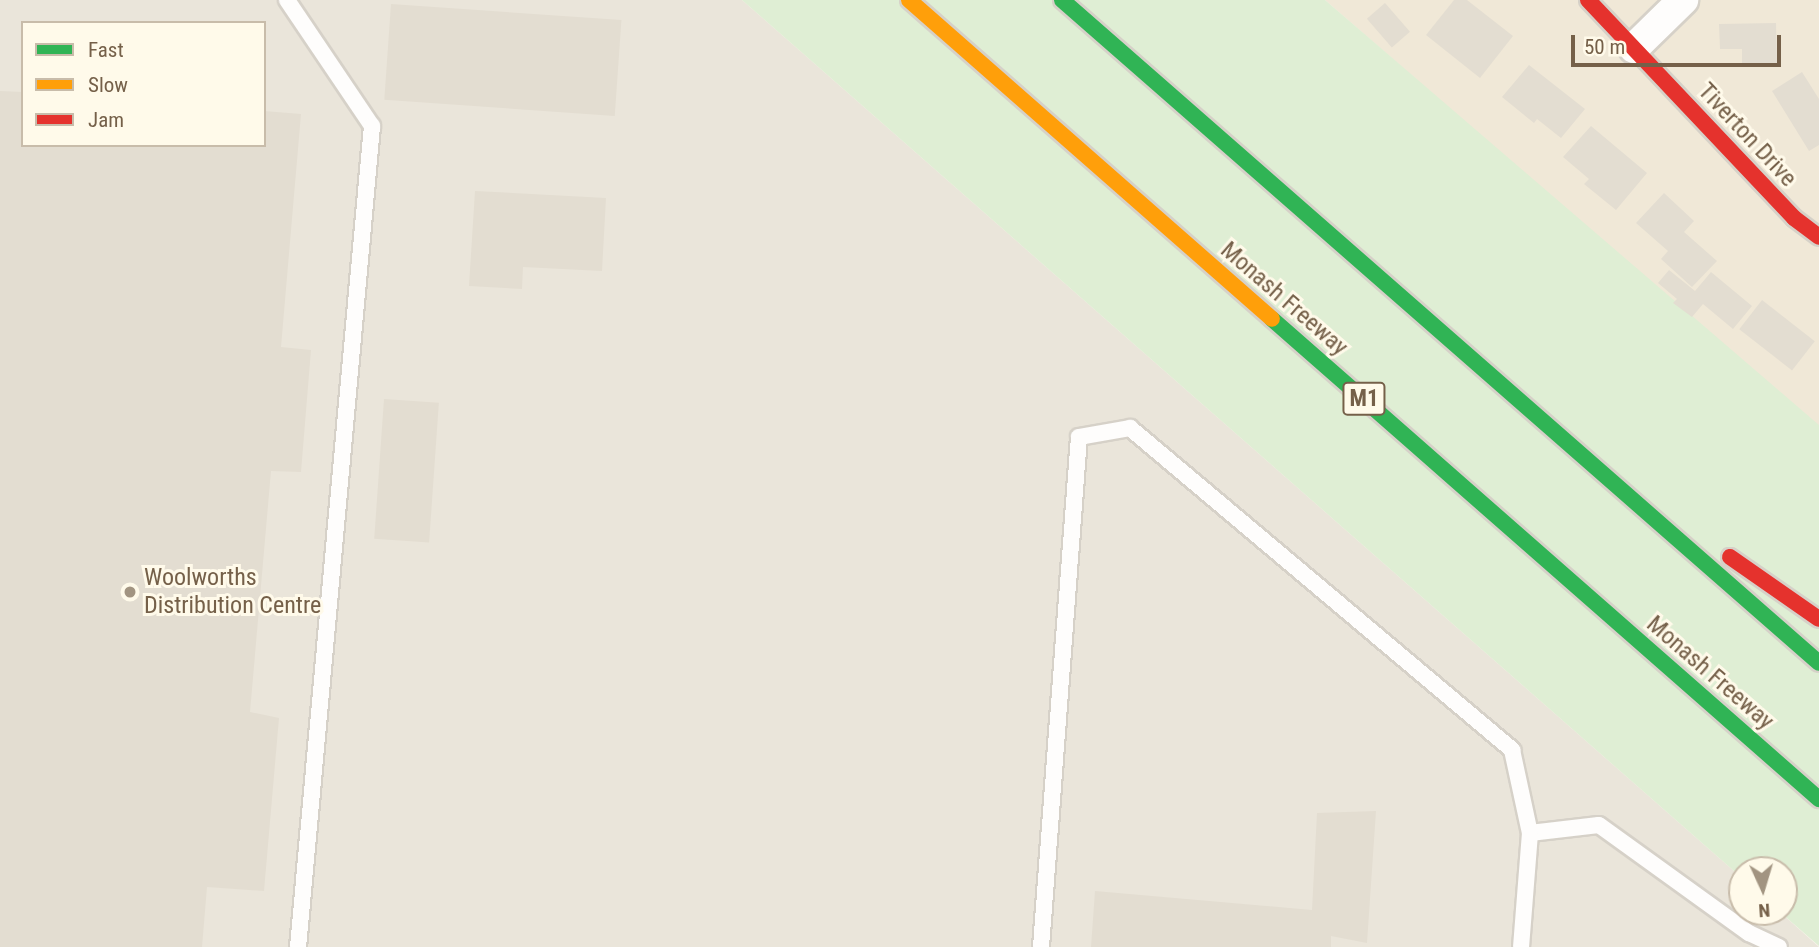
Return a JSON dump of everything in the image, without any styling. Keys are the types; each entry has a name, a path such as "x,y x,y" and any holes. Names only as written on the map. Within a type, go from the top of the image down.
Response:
{"main road":[{"name":"Monash Freeway","path":"909,0 1819,799"},
{"path":"1062,0 1819,663"},
{"name":"Tiverton Drive","path":"1588,0 1794,218 1819,237"},
{"path":"1579,452 1693,531"},
{"path":"1716,547 1819,619"}],"street":[{"path":"1634,48 1683,0"}],"lane":[{"path":"287,0 372,126 298,947"},
{"path":"1041,947 1079,438 1130,428 1512,750 1530,833 1521,947"},
{"path":"1530,833 1598,825 1749,933 1779,947"}],"shaded area":[{"path":"0,0 742,0 1728,866 1728,926 1796,926 1819,947 0,947"},
{"path":"1325,0 1819,0 1819,426 1784,399"}],"green space":[{"path":"742,0 1325,0 1819,425 1819,946 1796,926 1798,856 1728,856 1728,866"}],"building":[{"path":"1454,0 1467,0 1513,36 1480,78 1426,35"},
{"path":"1385,3 1410,32 1392,47 1367,19"},
{"path":"391,4 621,20 615,116 384,100"},
{"path":"1776,23 1777,64 1742,65 1742,49 1720,49 1719,24"},
{"path":"1529,65 1585,109 1561,138 1537,119 1534,123 1502,97"},
{"path":"1802,72 1819,99 1819,145 1809,151 1772,91"},
{"name":"Woolworths Distribution Centre","path":"0,91 21,92 21,147 266,147 266,111 301,114 281,347 311,350 301,472 271,471 250,712 279,718 264,891 207,887 202,947 0,947"},
{"path":"1591,126 1647,173 1616,210 1584,184 1589,179 1563,157"},
{"path":"475,191 606,198 602,271 523,267 522,289 469,286"},
{"path":"1664,193 1694,221 1684,232 1717,261 1692,287 1661,259 1668,251 1636,223"},
{"path":"1669,270 1695,291 1711,272 1752,306 1733,329 1703,304 1692,317 1673,303 1677,299 1658,283"},
{"path":"1762,300 1815,341 1792,370 1739,329"},
{"path":"384,399 439,403 429,542 374,539"},
{"path":"1376,811 1367,943 1331,936 1331,947 1091,947 1095,891 1312,910 1317,813"}],"traffic: fast":[{"path":"1062,0 1819,663"},
{"path":"1272,319 1819,799"}],"traffic: slow":[{"path":"909,0 1272,319"}],"traffic: jam":[{"path":"1588,0 1794,218 1819,237"},
{"path":"1730,557 1819,619"}],"place":[{"name":"Woolworths Distribution Centre","path":"130,592"}]}
